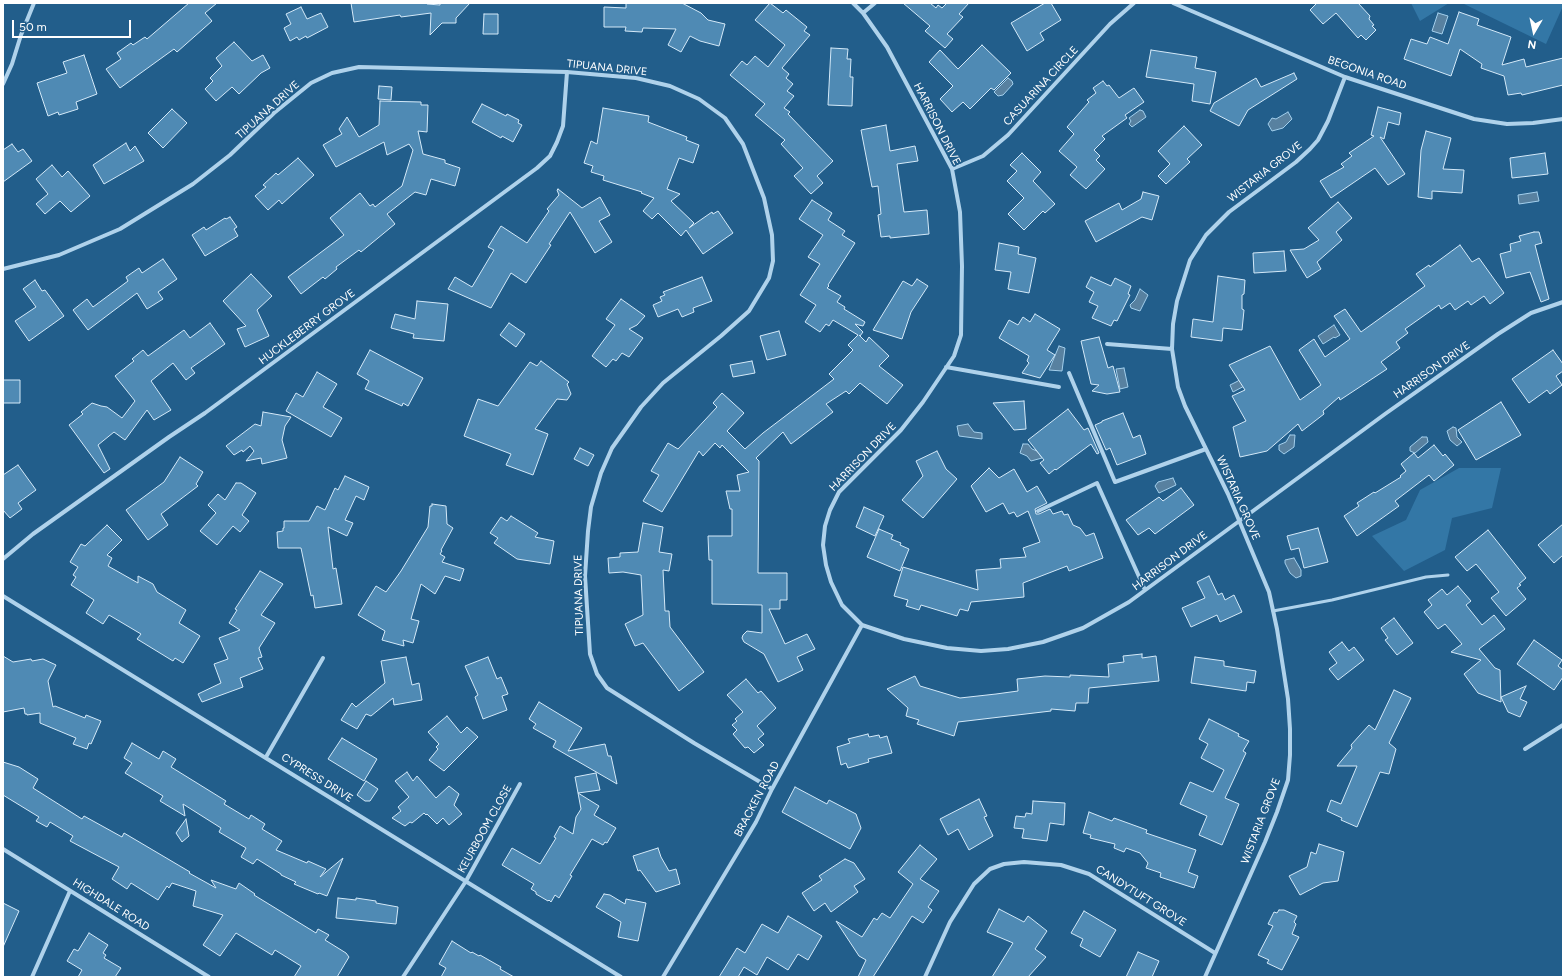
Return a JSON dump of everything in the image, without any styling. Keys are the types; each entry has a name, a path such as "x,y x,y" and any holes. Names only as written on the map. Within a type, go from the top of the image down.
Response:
{"street":[{"path":"3,84 12,64 21,35 34,3"},
{"name":"HARRISON DRIVE","path":"853,3 863,13 887,47 952,169 960,212 962,316 961,335 954,356 923,402 902,430 839,492 830,510 825,526 823,545 826,565 831,582 842,605 862,625 904,639 947,648 981,651 1008,649 1043,642 1083,628 1129,602 1146,590 1239,520 1498,334 1531,313 1563,302"},
{"path":"863,13 874,3"},
{"name":"CASUARINA CIRCLE","path":"952,169 983,156 1008,135 1110,24 1134,3"},
{"name":"BEGONIA ROAD","path":"1173,3 1345,77 1474,119 1507,124 1533,123 1563,118"},
{"name":"TIPUANA DRIVE","path":"3,269 59,255 120,229 193,184 230,156 274,113 311,83 332,73 359,67 567,72 636,78 670,86 699,99 725,118 743,144 764,198 772,235 773,262 769,278 749,311 663,383 641,407 612,448 601,473 591,507 588,531 586,576 590,654 597,674 607,688 694,743 772,789"},
{"name":"HUCKLEBERRY GROVE","path":"3,559 33,534 169,437 205,414 537,168 550,156 563,126 567,72"},
{"name":"WISTARIA GROVE","path":"1205,977 1265,842 1288,780 1290,729 1287,691 1269,592 1239,520 1178,387 1172,349 1173,324 1177,301 1190,260 1206,235 1229,212 1296,162 1314,144 1328,122 1345,77"},
{"path":"1107,344 1172,349"},
{"path":"946,367 1059,387"},
{"path":"1070,373 1115,482 1206,449"},
{"path":"1038,511 1097,483 1146,590"},
{"name":"CYPRESS DRIVE","path":"3,596 621,977"},
{"name":"BRACKEN ROAD","path":"662,977 756,822 772,789 862,625"},
{"path":"266,757 323,658"},
{"path":"1525,749 1563,725"},
{"name":"KEURBOOM CLOSE","path":"402,977 466,881 520,784"},
{"name":"HIGHDALE ROAD","path":"3,849 210,977"},
{"name":"CANDYTUFT GROVE","path":"925,977 950,922 974,884 990,869 1004,864 1024,862 1061,865 1089,874 1215,952"},
{"path":"32,977 70,890"}],"lane":[{"path":"1273,611 1332,600 1426,576 1448,575"}],"shaded area":[{"path":"1411,3 1449,3 1420,21"},
{"path":"1462,3 1563,3 1563,6 1546,44"},
{"path":"1438,13 1448,16 1442,34 1432,31"},
{"path":"1008,78 1013,84 1003,95 998,96 994,92"},
{"path":"1140,110 1143,111 1146,117 1132,127 1129,124 1131,121 1129,118"},
{"path":"1288,112 1292,119 1283,128 1272,131 1268,124 1272,118 1276,119"},
{"path":"1537,192 1539,201 1519,204 1518,195"},
{"path":"1140,289 1148,295 1140,311 1131,308 1130,305 1135,300"},
{"path":"1334,325 1340,335 1323,344 1318,336"},
{"path":"1059,346 1065,348 1062,371 1049,370"},
{"path":"1124,368 1128,387 1120,389 1116,369"},
{"path":"1242,377 1250,383 1233,392 1230,385"},
{"path":"968,424 974,432 982,433 982,439 959,436 957,426"},
{"path":"1453,427 1456,428 1457,437 1462,442 1457,446 1450,440 1447,431"},
{"path":"1290,435 1295,435 1294,447 1284,454 1279,450 1279,445 1286,442"},
{"path":"1422,437 1427,437 1428,442 1415,453 1410,451 1410,447"},
{"path":"1023,444 1028,444 1032,449 1037,451 1042,458 1031,461 1027,456 1020,453"},
{"path":"1459,468 1501,468 1492,508 1452,518 1445,550 1404,571 1372,536 1406,520 1420,490"},
{"path":"1173,478 1176,485 1159,493 1155,486 1158,482"},
{"path":"1294,558 1301,570 1301,576 1296,578 1290,573 1285,563 1285,560"}],"building":[{"path":"189,3 217,3 205,13 212,21 177,52 174,49 120,88 106,69 121,59 117,53 131,43 133,45 145,37 147,39"},
{"path":"351,3 427,3 440,5 440,3 470,3 456,18 456,23 442,23 430,35 431,13 401,17 400,15 354,22"},
{"path":"626,3 682,3 701,13 708,20 725,24 719,46 700,41 690,36 681,52 668,45 676,29 643,28 642,32 625,31 626,27 604,27 604,7 626,8"},
{"path":"770,3 783,13 786,10 807,27 804,31 810,35 782,68 789,74 786,78 793,84 787,91 794,96 784,108 790,112 788,114 833,161 817,176 823,183 811,194 794,176 803,168 781,144 785,140 755,115 765,104 730,75 742,61 747,65 755,56 768,67 785,45 755,20"},
{"path":"903,3 930,3 936,8 938,5 942,8 947,3 969,3 959,14 963,17 947,34 953,39 945,48 925,31 930,26"},
{"path":"1045,3 1051,3 1061,20 1040,33 1044,40 1027,51 1011,23"},
{"path":"1317,3 1358,3 1370,16 1369,19 1374,25 1372,26 1376,30 1366,40 1361,35 1358,38 1336,13 1323,24 1310,10"},
{"path":"301,7 307,19 321,13 328,27 307,38 306,36 299,40 297,37 290,41 284,28 291,24 286,14"},
{"path":"1459,12 1479,19 1477,25 1511,37 1502,65 1524,59 1526,67 1563,58 1563,85 1522,95 1521,93 1508,95 1504,76 1481,68 1482,64 1460,49 1451,76 1404,59 1411,39 1427,44 1430,37 1448,44"},
{"path":"484,14 498,14 498,34 483,34"},
{"path":"234,42 252,61 263,55 270,68 261,73 239,94 232,87 216,101 205,89 213,81 210,78 222,66 216,58"},
{"path":"982,45 1011,73 994,90 991,88 970,109 963,102 952,112 940,99 953,86 929,62 940,50 958,69"},
{"path":"831,48 848,49 847,59 851,59 850,77 853,77 852,106 828,105"},
{"path":"1151,50 1197,57 1195,68 1216,72 1210,104 1192,101 1194,84 1146,77"},
{"path":"84,55 97,94 76,102 78,109 59,115 58,112 48,116 37,83 67,73 63,62"},
{"path":"1294,73 1297,79 1248,110 1239,126 1210,111 1214,103 1256,78 1261,87"},
{"path":"1103,81 1107,86 1109,85 1119,98 1134,88 1144,102 1125,115 1127,118 1102,136 1105,139 1094,150 1100,156 1096,160 1105,169 1086,189 1070,175 1077,167 1059,151 1074,134 1067,127 1089,102 1087,100 1096,93 1093,88"},
{"path":"379,86 392,87 391,100 378,99"},
{"path":"380,101 421,102 421,105 428,105 427,132 418,131 423,154 445,160 445,163 460,168 455,186 431,179 426,195 415,192 387,214 395,224 361,252 359,250 336,267 337,269 325,279 323,277 301,294 288,277 344,235 330,218 360,193 370,206 373,204 375,207 402,186 413,150 409,144 387,155 384,142 336,167 323,145 342,134 339,129 347,117 359,137 379,125"},
{"path":"482,104 506,116 507,114 519,120 518,123 522,125 513,142 502,136 501,138 472,122"},
{"path":"1378,107 1401,113 1399,125 1388,122 1384,139 1380,137 1405,174 1388,185 1375,168 1331,198 1320,181 1344,167 1341,164 1352,156 1349,153 1374,136 1371,135"},
{"path":"603,108 649,116 648,122 687,137 686,140 699,145 693,163 679,158 667,189 680,194 671,201 694,223 689,228 712,212 713,214 718,211 733,233 703,254 686,230 681,236 658,213 652,219 643,211 654,198 641,193 642,192 603,180 604,176 591,172 593,166 584,163 591,141 597,144"},
{"path":"172,109 187,123 163,148 148,133"},
{"path":"886,125 890,151 915,146 918,161 897,164 904,212 927,210 929,234 890,238 890,236 881,237 878,215 881,214 878,186 872,187 861,130"},
{"path":"1184,126 1202,145 1187,159 1190,162 1166,184 1158,176 1170,164 1158,151"},
{"path":"1426,131 1451,138 1443,169 1464,170 1462,193 1432,191 1432,199 1418,197 1421,150"},
{"path":"126,143 130,151 135,146 144,161 104,184 93,165"},
{"path":"12,144 18,152 23,149 32,161 3,182 3,150"},
{"path":"1022,153 1041,172 1033,181 1055,204 1045,213 1043,211 1024,230 1008,214 1024,198 1007,181 1017,171 1010,165"},
{"path":"1545,153 1548,174 1512,178 1510,158"},
{"path":"298,158 314,175 282,204 279,200 268,210 255,196 266,187 263,185 276,173 278,175"},
{"path":"52,165 62,177 68,171 90,196 71,212 60,201 45,214 36,204 48,194 36,179"},
{"path":"558,189 582,208 600,197 610,215 599,221 612,242 595,253 570,212 549,244 551,245 526,283 511,273 491,308 448,289 455,277 472,287 494,250 488,247 501,226 527,243 549,211 547,209 559,195"},
{"path":"1143,192 1159,196 1152,220 1142,217 1096,242 1085,221 1119,203 1122,210 1141,199"},
{"path":"812,200 832,213 828,220 845,231 842,235 855,243 827,288 841,296 837,302 845,307 844,309 865,322 863,326 855,324 863,332 860,336 866,342 869,337 889,356 879,366 903,385 887,404 860,383 849,394 846,391 826,404 833,412 791,444 783,432 756,458 759,461 758,573 787,573 787,600 780,600 780,609 769,609 785,644 807,634 815,649 797,657 803,670 778,682 764,654 744,642 742,638 747,631 762,633 762,605 712,604 712,560 709,560 708,536 732,536 732,509 730,509 726,491 740,491 737,475 749,472 722,445 720,448 715,443 703,456 699,451 662,512 643,501 659,475 651,471 668,443 678,449 717,407 713,403 722,393 744,413 727,431 745,449 763,433 834,379 829,374 853,350 848,345 858,335 833,320 829,326 826,324 820,332 805,322 816,305 800,295 820,264 808,257 823,235 799,219"},
{"path":"1338,202 1352,218 1336,232 1342,240 1317,262 1321,269 1307,278 1290,250 1304,249 1319,240 1308,228"},
{"path":"230,217 237,227 234,229 238,236 205,256 192,235 204,227 206,230 225,218"},
{"path":"1539,232 1542,243 1535,245 1549,299 1541,302 1530,272 1506,278 1500,254 1511,251 1510,244 1521,241 1519,236"},
{"path":"999,243 1019,247 1018,254 1036,258 1029,293 1008,289 1011,272 995,270"},
{"path":"1460,245 1472,262 1479,258 1504,293 1490,304 1484,296 1471,305 1468,301 1455,310 1450,303 1441,309 1439,305 1405,329 1408,333 1396,342 1400,348 1381,362 1387,369 1340,400 1339,397 1323,411 1324,414 1302,431 1298,424 1267,451 1240,457 1233,427 1246,421 1232,396 1245,390 1229,365 1270,346 1300,400 1321,385 1299,350 1314,339 1325,357 1350,339 1334,316 1345,309 1361,332 1425,286 1416,274 1429,265 1430,267"},
{"path":"1284,251 1286,271 1254,273 1253,253"},
{"path":"163,259 177,279 158,292 163,299 147,309 137,293 88,330 73,310 87,299 93,307 128,281 126,277 139,268 142,273"},
{"path":"251,274 272,296 257,310 269,336 245,347 237,329 246,326 223,301"},
{"path":"1218,276 1245,280 1244,294 1242,295 1242,309 1244,310 1242,330 1223,328 1222,341 1191,337 1193,319 1213,322"},
{"path":"702,277 712,301 693,308 694,312 682,317 678,309 658,317 653,305 662,301 660,297 665,295 663,292"},
{"path":"1091,277 1111,286 1115,278 1131,286 1128,294 1130,295 1117,321 1114,320 1111,326 1092,318 1098,306 1089,302 1094,292 1086,287"},
{"path":"917,279 928,286 911,312 902,339 873,330 903,281 912,286"},
{"path":"35,280 42,291 45,290 64,316 29,341 15,321 36,307 23,289"},
{"path":"621,299 645,316 637,325 629,329 643,338 629,357 622,353 616,361 613,359 606,367 592,356 615,325 606,319"},
{"path":"417,301 448,304 444,341 413,338 414,334 391,328 395,314 415,319"},
{"path":"1035,314 1060,329 1047,350 1055,355 1040,378 1022,373 1029,363 1027,361 1029,356 999,338 1009,320 1018,325 1023,317 1030,322"},
{"path":"210,323 225,344 191,368 195,373 186,380 173,363 151,381 171,410 154,420 147,410 125,440 114,432 98,445 110,469 104,473 69,425 83,414 81,412 92,403 107,407 122,418 135,401 115,376 134,361 132,359 143,350 148,356 184,330 190,338"},
{"path":"509,323 525,334 516,347 500,335"},
{"path":"779,331 786,355 767,360 760,336"},
{"path":"1099,337 1108,368 1113,366 1120,392 1107,394 1092,391 1099,385 1091,384 1081,341"},
{"path":"370,350 423,378 408,406 403,403 402,406 365,389 369,381 357,374"},
{"path":"1553,350 1563,364 1563,371 1556,376 1562,385 1550,394 1547,390 1529,403 1512,379"},
{"path":"541,361 569,382 567,384 571,394 567,400 557,399 535,429 548,434 533,475 506,465 511,454 464,436 478,399 498,406 530,362 537,366"},
{"path":"752,361 755,373 733,377 730,365"},
{"path":"317,372 337,384 323,407 342,418 331,437 286,411 296,393 303,397"},
{"path":"3,380 20,380 20,403 3,403"},
{"path":"1024,401 1026,429 1014,430 993,403"},
{"path":"1501,402 1521,435 1476,460 1458,430"},
{"path":"1068,409 1084,430 1088,428 1099,453 1097,454 1091,444 1049,474 1040,463 1044,460 1028,440"},
{"path":"263,412 291,417 285,426 282,440 287,458 262,464 261,458 246,461 254,451 250,446 243,452 242,450 234,455 226,446 255,424 261,426"},
{"path":"1123,413 1133,438 1140,435 1146,454 1117,465 1110,448 1106,450 1095,425"},
{"path":"1434,445 1443,456 1445,454 1454,465 1434,481 1429,475 1395,501 1399,506 1357,536 1344,516 1359,506 1357,503 1401,477 1400,476 1406,471 1401,464 1414,453 1418,458"},
{"path":"580,448 594,455 588,466 574,459"},
{"path":"937,451 946,469 957,479 923,518 902,500 923,476 916,461"},
{"path":"180,457 203,472 196,484 198,486 161,514 168,525 148,540 126,510 164,482"},
{"path":"18,465 36,490 18,503 22,509 10,518 3,510 3,475"},
{"path":"989,468 999,478 1014,469 1027,492 1037,486 1047,503 1035,509 1036,514 1050,509 1053,514 1062,511 1064,515 1068,514 1073,525 1080,528 1086,536 1094,533 1103,558 1069,571 1067,566 1023,583 1024,597 971,602 968,611 960,609 957,616 921,605 919,610 906,606 908,600 894,596 903,567 978,590 976,570 1001,568 1000,559 1026,557 1023,548 1040,542 1028,511 1017,517 1014,512 1009,514 1003,503 986,512 971,486"},
{"path":"345,476 369,487 364,500 356,496 345,520 353,523 347,536 328,527 333,569 336,568 342,604 315,608 301,548 278,548 277,532 283,531 284,521 309,521 317,506 325,510 335,488 338,490"},
{"path":"236,483 241,483 256,493 242,515 249,521 240,532 233,526 217,545 200,531 216,513 208,505 218,494 225,500"},
{"path":"1181,488 1194,505 1155,534 1149,528 1138,535 1126,520 1159,497 1163,501"},
{"path":"432,504 446,506 447,524 453,528 440,554 445,557 442,562 464,569 460,581 445,576 435,594 421,584 411,619 419,621 413,643 403,640 404,646 382,640 385,631 358,615 376,586 386,592 401,571 428,527 430,506 432,506"},
{"path":"864,507 884,516 875,536 856,527"},
{"path":"511,516 538,533 535,537 554,541 550,564 517,559 494,543 498,538 490,533 501,517 507,521"},
{"path":"643,523 663,527 659,552 672,554 669,571 663,570 665,611 669,611 670,627 704,672 679,691 643,643 635,646 625,624 643,615 641,575 623,572 609,573 608,558 620,557 620,553 638,552"},
{"path":"1563,524 1563,555 1554,563 1538,545"},
{"path":"107,525 122,540 107,555 112,558 108,566 138,583 138,576 153,584 157,592 186,610 179,623 200,636 183,663 175,658 173,661 137,639 141,634 109,615 103,624 86,613 94,600 71,585 76,577 73,575 78,567 70,562 81,544 85,546"},
{"path":"1318,528 1328,562 1304,568 1299,548 1291,550 1287,536"},
{"path":"879,529 893,535 891,539 901,543 900,545 909,549 900,571 867,557"},
{"path":"1488,530 1526,578 1517,588 1526,599 1506,616 1491,598 1499,592 1476,564 1467,571 1455,557"},
{"path":"260,571 283,584 261,615 275,623 259,648 262,657 258,658 263,669 240,678 243,687 202,702 198,694 221,683 214,664 228,659 219,638 240,630 229,623 237,610 235,609"},
{"path":"1209,576 1218,595 1222,593 1225,600 1234,595 1242,612 1220,622 1217,615 1191,627 1182,608 1205,598 1197,582"},
{"path":"1458,586 1471,601 1466,605 1482,625 1494,615 1505,629 1479,649 1495,668 1500,670 1501,702 1478,693 1464,674 1481,660 1451,652 1462,644 1445,624 1438,629 1424,612 1432,605 1428,600 1442,589 1447,595"},
{"path":"1394,618 1413,643 1397,655 1385,640 1388,638 1381,628"},
{"path":"1534,640 1562,660 1558,666 1563,670 1563,677 1554,690 1517,664"},
{"path":"1342,642 1349,651 1354,647 1364,660 1338,680 1329,669 1337,663 1329,652"},
{"path":"1142,654 1142,658 1156,656 1159,681 1089,688 1088,703 1076,703 1075,711 1051,709 1051,711 958,722 954,736 917,724 919,720 906,716 908,708 887,689 915,676 920,686 960,698 1018,691 1017,679 1045,676 1070,677 1070,675 1109,677 1108,664 1124,662 1123,656"},
{"path":"3,656 13,662 43,659 56,665 48,681 53,707 55,706 85,718 86,715 101,721 91,744 89,743 87,749 73,744 76,738 40,723 40,713 27,715 25,714 24,708 3,712"},
{"path":"406,657 412,685 419,683 422,700 394,705 393,698 371,716 366,714 357,729 341,720 352,703 356,707 385,683 381,661"},
{"path":"488,657 497,679 501,677 508,694 502,696 507,710 483,719 475,697 478,695 465,666"},
{"path":"1195,657 1224,661 1224,666 1256,671 1254,683 1247,682 1246,691 1191,683"},
{"path":"746,679 758,693 761,691 776,708 757,726 764,734 758,739 764,745 754,753 748,747 745,748 733,734 737,730 732,725 737,721 735,719 743,712 727,695"},
{"path":"1526,686 1520,699 1527,702 1520,717 1508,712 1501,697"},
{"path":"1394,690 1411,698 1389,743 1396,749 1389,774 1380,772 1357,827 1341,820 1342,818 1327,811 1331,800 1341,804 1357,766 1337,766 1352,748 1351,745 1369,725 1375,730"},
{"path":"539,702 582,728 568,751 605,744 608,756 611,756 617,784 553,747 556,741 533,728 536,724 529,719"},
{"path":"447,716 461,733 467,727 478,737 444,771 429,760 438,749 436,747 439,744 428,732"},
{"path":"1209,719 1239,734 1238,736 1249,741 1243,751 1246,753 1225,798 1239,804 1222,845 1199,835 1207,816 1180,804 1190,782 1213,792 1224,770 1201,758 1208,744 1199,739"},
{"path":"868,734 869,737 879,735 880,738 887,736 892,753 868,759 869,762 848,768 846,763 841,765 837,747 850,743 848,739"},
{"path":"342,738 377,759 364,781 328,759"},
{"path":"132,743 159,759 163,751 176,759 171,767 226,801 224,804 249,819 251,815 265,824 262,829 282,841 276,850 326,869 320,877 343,858 327,896 294,884 296,882 281,875 257,859 253,864 241,857 246,848 219,832 221,828 183,804 185,816 160,801 163,796 125,773 132,763 124,758"},
{"path":"3,762 19,767 38,779 33,788 82,819 84,816 122,837 124,833 216,888 211,880 236,889 239,883 255,894 254,895 316,933 318,929 329,935 325,940 346,953 349,957 337,977 294,977 301,966 275,950 272,955 236,933 220,956 203,945 223,915 193,906 196,891 172,883 169,888 167,886 158,900 131,883 127,889 112,879 119,867 70,841 73,836 50,822 47,827 36,821 39,817 3,795"},
{"path":"407,772 413,781 417,776 436,798 449,786 459,794 454,805 462,814 449,825 443,818 437,824 424,813 412,823 410,822 405,826 392,818 401,811 398,807 409,797 395,781"},
{"path":"596,773 600,790 578,793 575,777"},
{"path":"366,781 378,789 370,801 365,801 357,795"},
{"path":"795,787 827,804 829,800 856,814 861,828 850,849 782,812"},
{"path":"578,793 599,806 594,815 616,828 607,843 605,842 603,845 592,839 570,875 572,876 559,898 555,895 551,902 536,894 536,892 531,889 534,884 502,865 512,848 540,864 556,838 554,837 560,826 573,834 576,817 581,809"},
{"path":"979,799 987,816 984,817 993,836 969,850 958,829 948,835 940,819"},
{"path":"1033,801 1065,803 1064,825 1050,823 1047,841 1022,838 1024,829 1014,828 1016,816 1025,817 1026,813 1032,814"},
{"path":"1089,812 1112,821 1114,818 1147,830 1146,833 1196,850 1188,872 1198,876 1194,888 1160,877 1161,873 1146,868 1148,863 1140,853 1126,848 1124,852 1114,848 1115,844 1090,838 1091,835 1083,833"},
{"path":"186,819 189,836 182,842 176,833"},
{"path":"1319,844 1344,852 1338,881 1323,883 1300,895 1289,876 1307,867 1311,852 1316,854"},
{"path":"920,845 937,859 920,879 939,891 928,907 932,910 923,923 912,916 873,977 858,977 866,960 859,956 836,921 862,937 874,918 877,920 882,913 890,918 913,884 898,872"},
{"path":"658,848 669,871 676,869 680,884 656,892 640,870 638,871 633,856"},
{"path":"845,859 854,863 865,879 854,886 858,892 831,912 825,903 814,911 802,893 822,880 819,876"},
{"path":"604,894 610,895 625,904 626,899 646,903 638,941 618,937 621,922 596,907"},
{"path":"338,898 356,900 356,898 376,901 376,903 398,907 396,924 336,918"},
{"path":"3,903 19,911 3,947"},
{"path":"999,909 1024,922 1028,916 1047,931 1035,949 1046,957 1028,977 992,977 1013,943 987,932"},
{"path":"1279,910 1284,910 1297,916 1294,922 1296,924 1292,934 1299,937 1282,970 1267,963 1269,960 1258,955 1273,926 1268,924 1274,912 1277,913"},
{"path":"1084,911 1116,930 1100,957 1080,946 1083,939 1071,933"},
{"path":"788,916 822,936 808,960 798,954 788,970 767,957 757,975 744,967 738,977 719,977 737,948 745,953 762,924 778,933"},
{"path":"89,933 108,945 103,953 106,955 104,958 121,968 115,977 78,977 82,970 67,961 74,949 78,951"},
{"path":"452,941 471,953 480,955 501,967 500,969 514,977 441,977 446,968 439,964"},
{"path":"1138,952 1159,961 1152,977 1126,977"}]}
